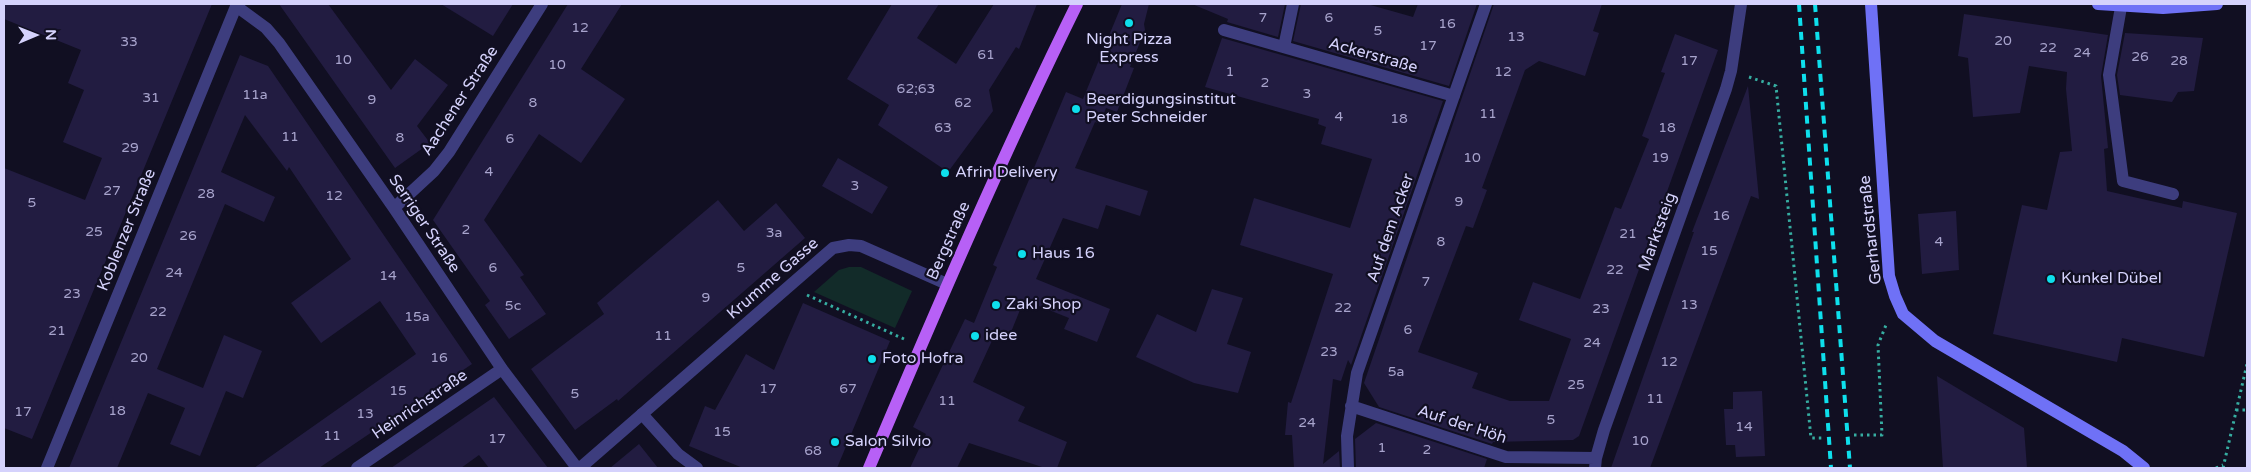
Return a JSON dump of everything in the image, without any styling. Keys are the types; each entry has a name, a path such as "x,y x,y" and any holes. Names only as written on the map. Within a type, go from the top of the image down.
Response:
{"main road":[{"name":"Bergstraße","path":"869,468 947,284 1077,4"}],"street":[{"name":"Aachener Straße","path":"394,208 434,171 449,152 542,4"},
{"path":"1284,47 1293,4"},
{"name":"Auf dem Acker","path":"1348,468 1347,436 1357,373 1486,4"},
{"name":"Marktsteig","path":"1596,463 1731,71 1741,4"},
{"name":"Gerhardstraße","path":"1871,4 1889,276 1894,296 1903,314 1936,341 2123,451 2144,468"},
{"path":"2098,4 2163,8 2217,4"},
{"name":"Serriger Straße","path":"237,5 266,28 279,43 394,208 502,369 578,468"},
{"name":"Koblenzer Straße","path":"47,468 237,5"},
{"path":"2121,5 2109,75 2123,181 2173,194"},
{"name":"Ackerstraße","path":"1224,30 1454,96"},
{"name":"Krumme Gasse","path":"578,468 833,248 849,245 861,246 947,284"},
{"name":"Heinrichstraße","path":"357,468 502,369"},
{"name":"Auf der Höh","path":"1351,406 1506,457 1596,463"},
{"path":"642,414 678,454 697,468"}],"path":[{"path":"1731,71 1776,86 1810,438 1823,438"},
{"path":"789,287 920,346"},
{"path":"1854,435 1882,435 1878,345 1888,323 1903,314"},
{"path":"2216,468 2224,466 2247,364"},
{"path":"2236,410 2247,410"}],"green space":[{"path":"849,267 861,267 912,291 895,328 814,292 839,270"}],"building":[{"path":"4,4 212,4 32,439 4,428 4,168 85,200 102,158 63,142 84,90 68,83 81,50 4,19"},
{"path":"279,4 328,4 391,90 415,59 448,85 417,126 430,143 395,168"},
{"path":"441,4 513,4 493,36"},
{"path":"568,4 622,4 581,69 625,99 581,163 539,134 484,220 524,275 520,277 546,314 509,339 485,305 490,301 433,220"},
{"path":"892,4 939,4 917,38 956,64 994,4 1037,4 1019,49 1016,47 989,90 993,111 948,172 878,125 889,105 847,79"},
{"path":"1122,4 1149,4 1144,24 1145,30 1130,67 1134,68 1117,112 1106,108 1100,124 1095,122 1075,168 1148,191 1140,216 1106,205 1098,229 1063,218 1036,279 1110,309 1097,342 1064,329 1069,318 1024,300 1009,337 996,332 973,382 1025,407 1018,421 1067,442 1057,468 1045,468 969,443 957,468 910,468 926,434 913,427 965,319 974,323 997,267 993,265 1066,92 1083,99"},
{"path":"1192,4 1285,4 1278,37 1227,22 1228,19"},
{"path":"1301,4 1367,4 1413,17 1418,4 1477,4 1449,86 1293,41"},
{"path":"1494,4 1602,4 1593,31 1599,33 1585,76 1539,61 1525,70 1482,188 1487,190 1473,228 1466,226 1418,352 1478,373 1472,388 1510,401 1549,401 1571,339 1519,320 1533,282 1580,299 1615,207 1621,209 1649,139 1642,136 1665,73 1661,72 1675,34 1718,50 1579,436 1573,440 1493,442 1492,444 1379,407 1364,383"},
{"path":"1964,14 2108,35 2101,76 2108,148 2104,149 2107,191 2182,208 2183,201 2237,213 2204,357 2122,338 2117,362 1993,334 2022,205 2047,210 2060,152 2072,151 2066,89 2067,72 2029,66 2020,113 1973,117 1968,58 1958,56"},
{"path":"2125,33 2203,38 2194,91 2178,92 2172,102 2120,95 2117,75"},
{"path":"1222,38 1443,101 1351,365 1348,360 1341,381 1333,379 1323,464 1339,451 1340,468 1294,468 1292,435 1285,435 1288,402 1291,403 1333,274 1240,245 1254,198 1350,228 1372,159 1321,144 1326,127 1318,124 1319,119 1205,87"},
{"path":"240,55 268,66 472,364 319,468 254,468 416,354 380,301 321,343 291,303 351,259 289,167 287,171 245,115 221,172 275,197 264,222 225,204 157,369 203,388 224,335 262,351 243,398 226,391 200,456 170,444 185,408 148,393 117,468 69,468"},
{"path":"1748,86 1759,199 1751,196 1650,468 1611,468 1694,232 1692,232"},
{"path":"838,158 888,187 872,214 822,186"},
{"path":"718,200 744,231 776,203 805,238 618,401 617,399 575,430 531,369 604,314 597,303"},
{"path":"1956,211 1959,270 1922,274 1918,214"},
{"path":"1212,289 1243,298 1227,344 1251,352 1238,393 1194,383 1136,357 1157,314 1196,332"},
{"path":"803,303 890,341 837,468 743,468 689,446 705,406 715,410 746,354 774,370"},
{"path":"1937,376 2024,428 2027,468 1943,468"},
{"path":"1762,391 1765,456 1736,457 1735,445 1726,445 1724,409 1733,409 1733,392"},
{"path":"494,397 548,468 489,468 479,455 461,468 391,468"},
{"path":"1376,423 1487,459 1484,468 1356,468 1355,439"},
{"path":"639,444 658,468 610,468"}],"railway":[{"path":"1799,4 1831,468"},
{"path":"1815,4 1850,468"}],"place":[{"name":"Night Pizza Express","path":"1129,23"},
{"name":"Beerdigungsinstitut Peter Schneider","path":"1076,109"},
{"name":"Afrin Delivery","path":"945,173"},
{"name":"Haus 16","path":"1022,254"},
{"name":"Kunkel Dübel","path":"2051,279"},
{"name":"Zaki Shop","path":"996,305"},
{"name":"idee","path":"975,336"},
{"name":"Foto Hofra","path":"872,359"},
{"name":"Salon Silvio","path":"835,442"}]}
